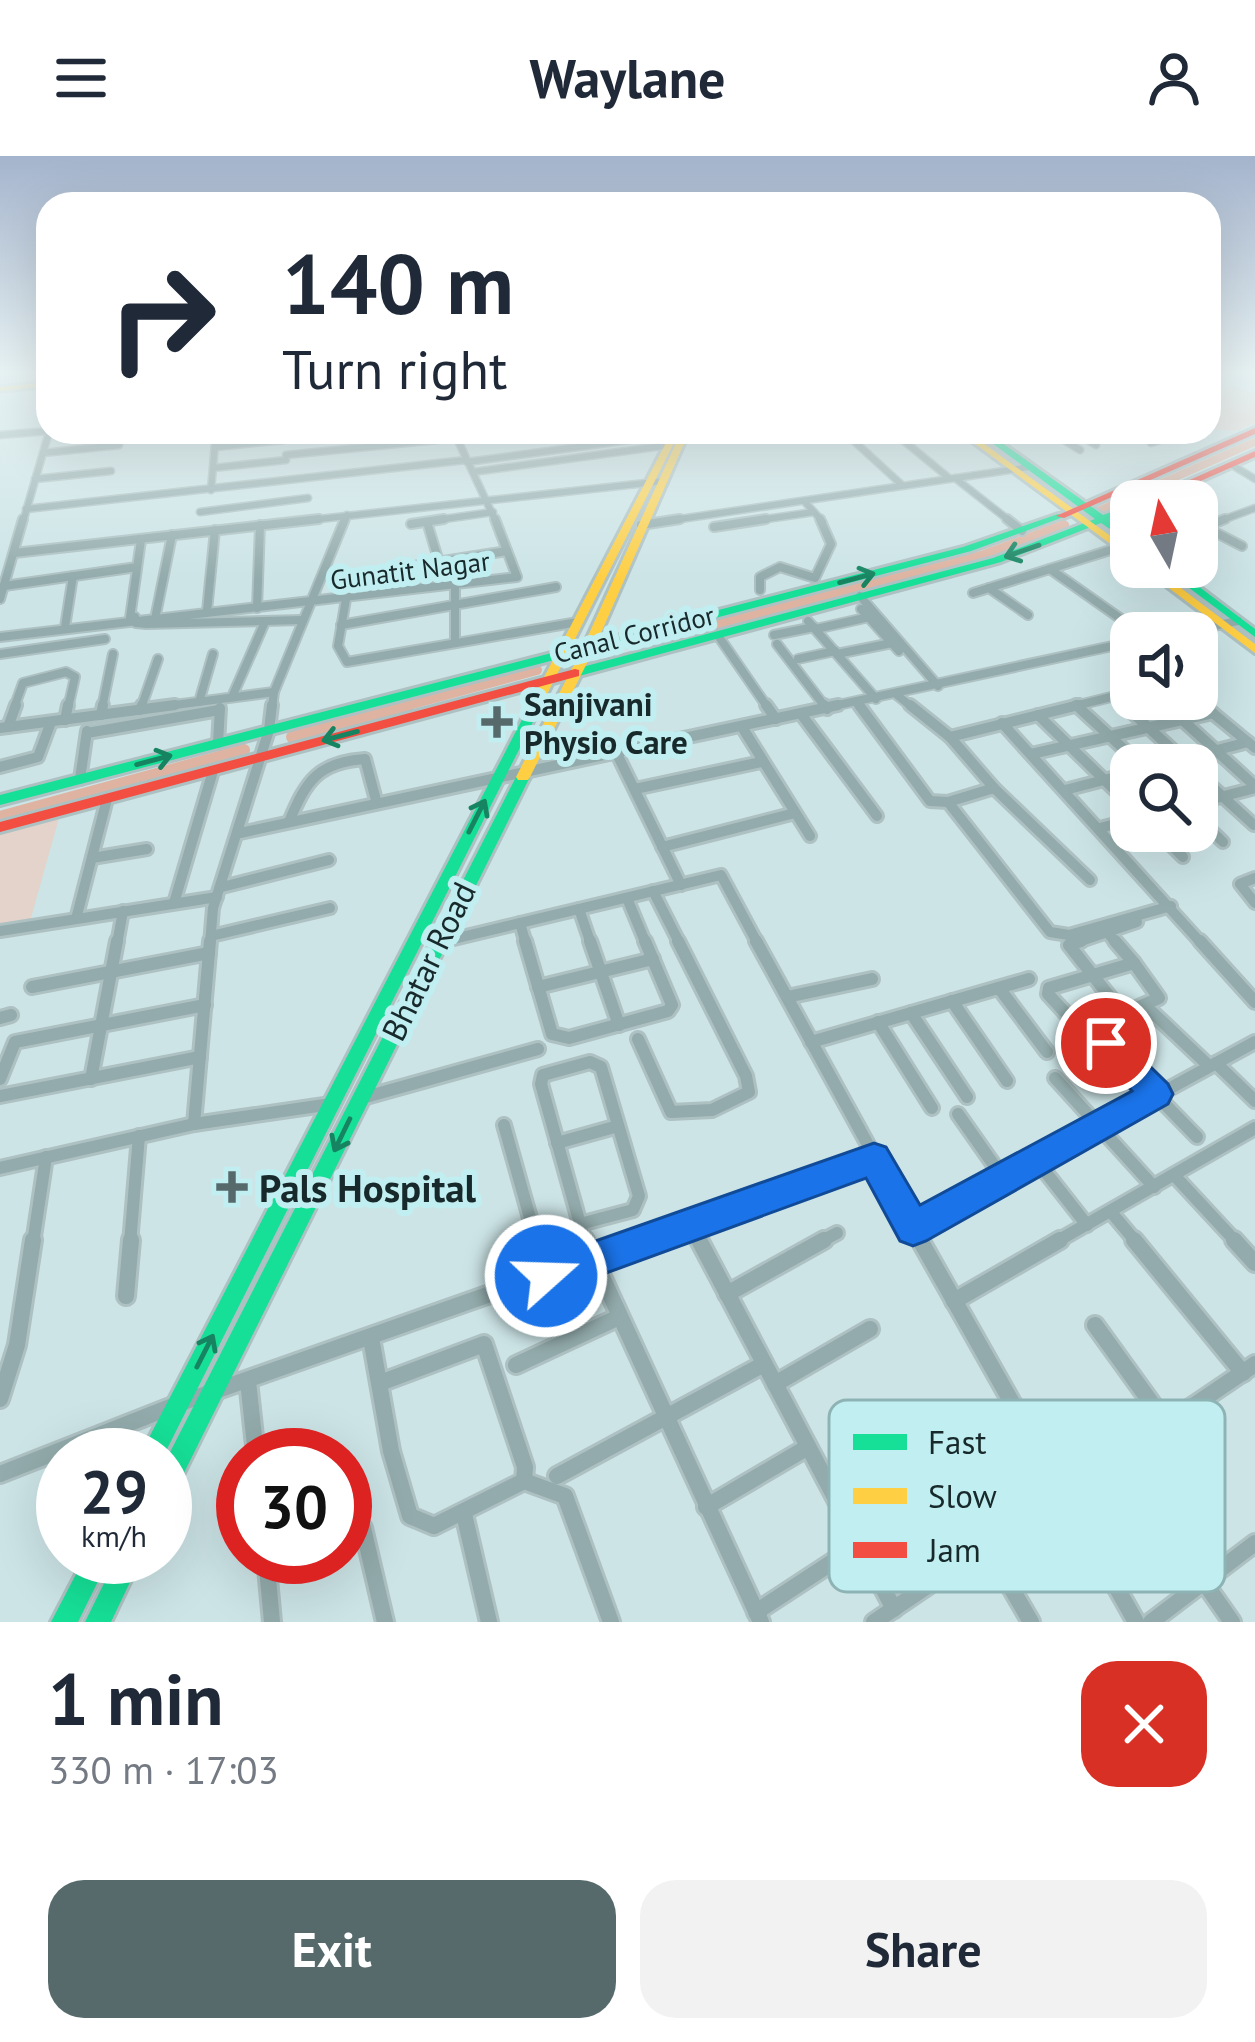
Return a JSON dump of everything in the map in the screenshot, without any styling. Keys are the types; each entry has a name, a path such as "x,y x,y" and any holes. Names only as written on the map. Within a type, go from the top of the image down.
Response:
{"street":[{"name":"Canal Corridor","path":"0,800 900,567 1022,531 1227,442"},
{"path":"0,599 45,444"},
{"path":"198,532 215,444"},
{"path":"215,447 234,444"},
{"path":"285,444 286,482"},
{"path":"213,468 385,444"},
{"path":"418,565 508,551 459,444"},
{"path":"521,444 527,454"},
{"path":"26,509 610,444"},
{"path":"473,472 631,444"},
{"path":"166,1428 499,773 673,444"},
{"path":"857,444 902,485"},
{"path":"908,444 1022,531"},
{"path":"983,444 1110,534"},
{"path":"995,444 1022,468"},
{"path":"1071,444 1080,450"},
{"path":"43,453 118,445"},
{"path":"1197,480 1255,454"},
{"path":"1232,465 1255,479"},
{"path":"641,525 1022,468"},
{"path":"35,478 111,471"},
{"path":"14,553 657,481"},
{"name":"Bhatar Road","path":"192,1434 590,644 657,481"},
{"path":"200,512 308,498"},
{"path":"760,590 760,577 780,567 815,578 835,545 835,536 804,501"},
{"path":"1218,522 1255,508"},
{"path":"411,524 493,512"},
{"path":"714,527 814,512"},
{"path":"194,1124 209,953 220,892 269,730 274,692 347,515"},
{"path":"1236,515 1255,525"},
{"path":"827,709 775,639 1110,517"},
{"path":"428,522 439,562"},
{"path":"256,608 260,525"},
{"path":"207,611 215,530"},
{"path":"156,614 172,535"},
{"path":"1218,535 1242,546"},
{"path":"141,540 132,618 136,623 302,620"},
{"name":"Gunatit Nagar","path":"132,618 309,604 517,577 508,551"},
{"path":"973,593 1110,553"},
{"path":"4,586 137,567"},
{"path":"1050,569 1111,612"},
{"path":"65,627 73,576"},
{"path":"455,585 455,643"},
{"path":"341,625 556,587"},
{"path":"989,588 1028,616"},
{"path":"1177,588 1229,623 1255,634"},
{"path":"1190,588 1255,650"},
{"path":"346,599 338,646 347,662 578,622"},
{"path":"0,827 718,637 863,608"},
{"path":"863,608 935,687"},
{"path":"863,608 935,687"},
{"path":"0,637 132,618"},
{"path":"232,697 265,622"},
{"path":"1218,625 1229,623"},
{"path":"812,626 877,699"},
{"path":"718,637 776,719"},
{"path":"0,654 105,639"},
{"path":"798,659 892,643"},
{"path":"240,833 525,767 617,754 1110,647"},
{"path":"80,779 87,733 113,654"},
{"path":"199,701 213,654"},
{"path":"140,710 158,659"},
{"path":"4,728 23,683 66,672 75,677 65,720"},
{"path":"87,733 220,705 232,697 274,692"},
{"path":"897,694 950,737 994,782 994,788 1090,880"},
{"path":"950,737 1110,697"},
{"path":"4,728 199,701 220,705"},
{"path":"858,703 927,798 948,802 994,788"},
{"path":"218,743 220,705"},
{"path":"1076,705 1119,744"},
{"path":"801,714 877,816"},
{"path":"1038,715 1110,785"},
{"path":"1218,717 1251,745"},
{"path":"1140,720 1165,744"},
{"path":"1031,754 1182,720 1209,744"},
{"path":"0,767 38,757 51,722"},
{"path":"1002,724 1255,1002"},
{"path":"742,727 810,836"},
{"path":"1218,750 1251,745"},
{"path":"1218,752 1255,787"},
{"path":"617,754 681,884"},
{"path":"289,822 308,776 324,767 365,759 376,800"},
{"path":"635,789 761,762"},
{"path":"174,903 213,771"},
{"path":"1065,790 1110,777"},
{"path":"1218,797 1255,787"},
{"path":"1218,792 1254,825"},
{"path":"76,919 107,799"},
{"path":"948,802 1051,932 1069,935 1172,907"},
{"path":"662,847 795,813"},
{"path":"1100,828 1110,825"},
{"path":"1218,837 1223,842"},
{"path":"92,858 147,849"},
{"path":"1178,852 1183,857"},
{"path":"0,931 174,903 329,860"},
{"path":"437,942 721,875 1010,1400"},
{"path":"1255,878 1240,884 1255,903"},
{"path":"638,1039 671,1112 684,1114 738,1102 749,1092 746,1076 653,892"},
{"path":"520,923 558,1038 619,1025 668,1011 672,1005 627,898"},
{"path":"1124,1015 1069,945 1172,907"},
{"path":"211,936 330,908"},
{"path":"579,909 619,1025"},
{"path":"92,1078 123,911"},
{"path":"1107,932 1133,963 1159,998 1083,1032 1048,994 1049,988 1133,963"},
{"path":"32,987 209,953"},
{"path":"538,987 653,959"},
{"path":"787,997 872,979"},
{"path":"811,1042 1029,979"},
{"path":"999,988 1047,1052"},
{"path":"952,1001 1007,1081"},
{"path":"2,1071 15,1042 205,1006"},
{"path":"1152,1012 1255,1101"},
{"path":"911,1013 968,1097"},
{"path":"878,1022 932,1108"},
{"path":"913,1228 1255,1042"},
{"path":"1106,1043 1197,1137"},
{"path":"359,1099 538,1049"},
{"path":"0,1096 200,1057"},
{"path":"578,1224 633,1210 638,1204 601,1067 590,1062 543,1075 541,1084 578,1224 590,1260 758,1617 829,1566"},
{"path":"1055,1078 1154,1187"},
{"path":"0,1168 194,1124 331,1104"},
{"path":"958,1114 1003,1178"},
{"path":"504,1125 546,1276"},
{"path":"556,1143 618,1126"},
{"path":"954,1300 1252,1134"},
{"path":"126,1296 139,1136"},
{"path":"0,1399 17,1345 46,1157"},
{"path":"0,1474 178,1404 874,1159"},
{"path":"1036,1160 1087,1226"},
{"path":"1174,1175 1255,1263"},
{"path":"1112,1211 1249,1369 1205,1400"},
{"path":"690,1224 829,1485"},
{"path":"727,1294 837,1233"},
{"path":"516,1365 617,1318"},
{"path":"1095,1325 1149,1400"},
{"path":"775,1384 870,1329"},
{"path":"371,1337 410,1516 434,1526 524,1480"},
{"path":"380,1383 459,1349 484,1344 490,1350 525,1468 524,1480"},
{"path":"557,1476 764,1364"},
{"path":"248,1381 253,1428"},
{"path":"706,1507 808,1447"},
{"path":"524,1480 565,1496 609,1621"},
{"path":"464,1514 489,1622"},
{"path":"1225,1566 1255,1543"},
{"path":"372,1566 385,1622"},
{"path":"64,1622 84,1584"},
{"path":"98,1622 117,1584"},
{"path":"268,1584 272,1622"},
{"path":"885,1592 894,1609"},
{"path":"874,1622 920,1592"},
{"path":"1014,1592 1031,1622"},
{"path":"1119,1592 1136,1622"},
{"path":"1151,1622 1191,1592"},
{"path":"1211,1592 1232,1622"}],"shaded area":[{"path":"59,818 27,932 0,938 0,833"}],"waterway":[{"path":"1096,512 1254,442"},
{"path":"701,628 984,555 1064,525"},
{"path":"398,708 537,670"},
{"path":"292,737 409,705"},
{"path":"0,817 244,750"}],"traffic: fast":[{"path":"998,444 1110,525"},
{"path":"0,800 967,549 1061,516"},
{"path":"575,673 997,560 1110,516"},
{"path":"1194,588 1255,634"},
{"path":"166,1428 533,710"},
{"path":"192,1433 523,777"},
{"path":"64,1622 84,1584"},
{"path":"98,1622 117,1584"}],"traffic: slow":[{"path":"533,710 669,444"},
{"path":"523,777 588,649 680,444"},
{"path":"979,444 1110,540"},
{"path":"1174,588 1255,650"}],"traffic: jam":[{"path":"1061,516 1229,442"},
{"path":"1195,480 1255,454"},
{"path":"0,827 575,673"}],"place":[{"name":"Sanjivani Physio Care","path":"497,722"},
{"name":"Pals Hospital","path":"232,1187"}],"route":[{"path":"546,1276 874,1159 913,1228 1156,1094 1106,1043"}]}
